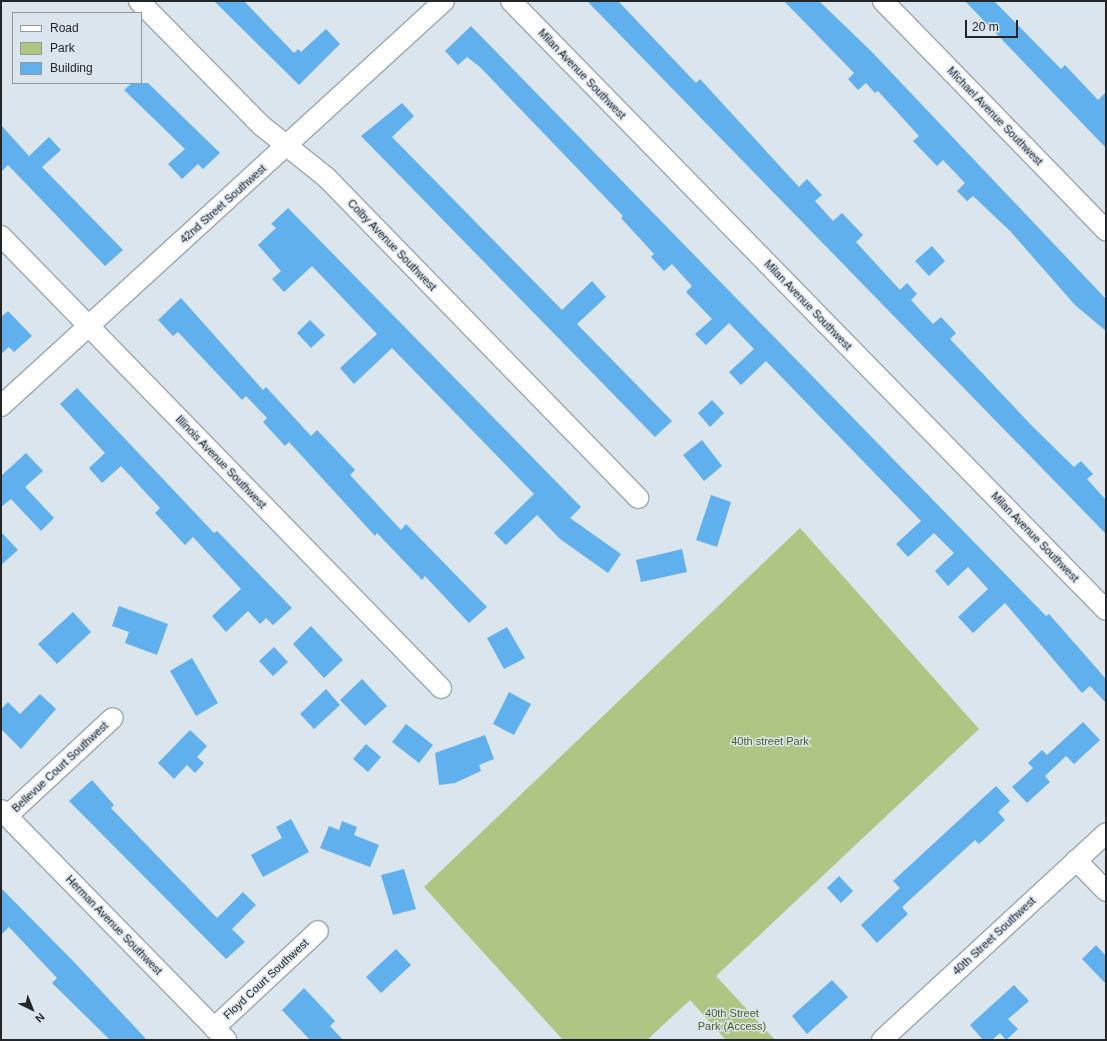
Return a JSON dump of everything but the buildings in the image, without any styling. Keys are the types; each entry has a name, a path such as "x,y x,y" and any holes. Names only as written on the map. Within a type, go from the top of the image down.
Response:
{"street":[{"name":"Colby Avenue Southwest","path":"139,1 262,126 326,177 638,498"},
{"name":"42nd Street Southwest","path":"1,406 444,1"},
{"name":"Milan Avenue Southwest","path":"511,1 1106,610"},
{"name":"Michael Avenue Southwest","path":"883,1 1106,230"},
{"name":"Illinois Avenue Southwest","path":"1,236 442,688"},
{"name":"Bellevue Court Southwest","path":"4,813 113,718"},
{"name":"Herman Avenue Southwest","path":"4,813 220,1034"},
{"name":"40th Street Southwest","path":"882,1040 1106,832"},
{"path":"1076,860 1106,891"},
{"name":"Floyd Court Southwest","path":"220,1034 318,931"}],"green space":[{"name":"40th street Park","path":"800,528 979,729 716,976 775,1040 726,1040 690,1000 647,1040 563,1040 424,887"}],"park label":[{"name":"40th Street Park (Access)","path":"732,1020"}]}
